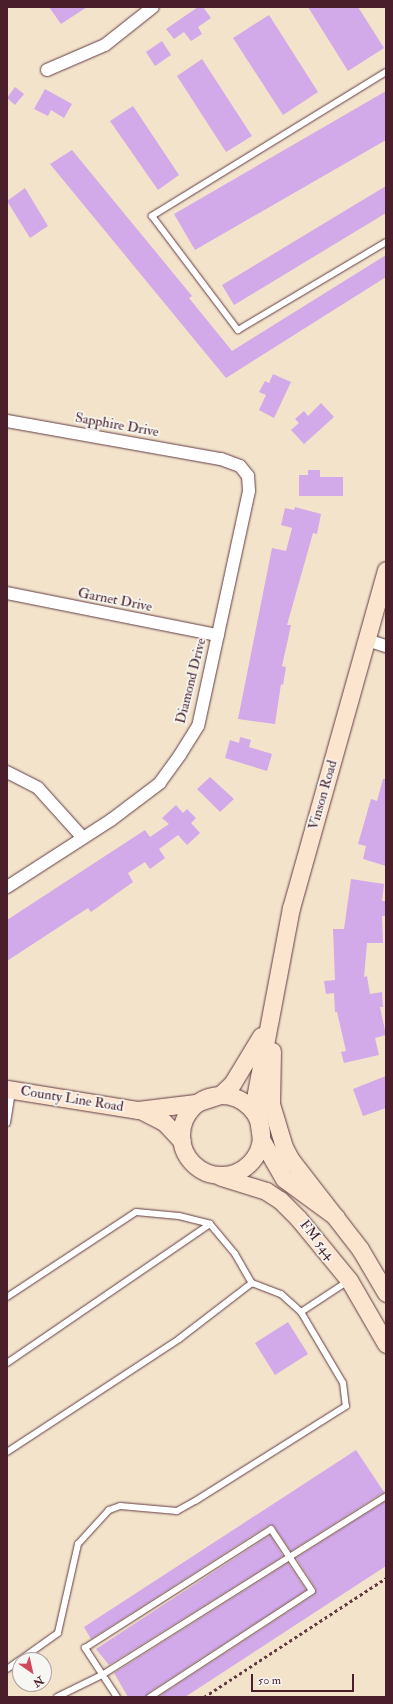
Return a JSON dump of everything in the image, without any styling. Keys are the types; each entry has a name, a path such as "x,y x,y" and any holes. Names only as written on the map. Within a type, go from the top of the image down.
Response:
{"main road":[{"name":"Vinson Road","path":"270,1023 290,908 386,570"},
{"name":"FM 544","path":"270,1023 272,1044 270,1090 278,1134 291,1160 336,1217 386,1292"},
{"path":"138,1110 196,1103 220,1095 241,1074 257,1042 270,1023"},
{"path":"270,1023 255,1098 261,1139 284,1179 336,1217"},
{"name":"County Line Road","path":"10,1089 138,1110"},
{"path":"220,1095 242,1100 258,1118"},
{"path":"196,1103 184,1119 182,1141 185,1152 192,1163 202,1171 228,1175 244,1168 256,1156 261,1139"},
{"path":"138,1110 164,1122 182,1141"},
{"name":"FM 544","path":"214,1174 254,1186 280,1200 298,1218 349,1280 386,1344"}],"street":[{"path":"47,70 106,45 153,7"},
{"name":"Sapphire Drive","path":"7,421 221,459"},
{"name":"Diamond Drive","path":"7,887 83,838 160,783 198,726 249,492 248,476 240,466 221,459"},
{"name":"Garnet Drive","path":"7,593 218,635"},
{"path":"366,640 386,646"},
{"path":"7,772 38,788 83,838"}],"lane":[{"path":"386,72 152,216 238,330 386,242"},
{"path":"7,1123 10,1089"},
{"path":"7,1297 136,1212 179,1216 210,1224 235,1254 252,1283 281,1294 301,1312 343,1383 346,1406 177,1511 120,1506 109,1510 78,1544 58,1633 31,1652"},
{"path":"7,1363 210,1224"},
{"path":"301,1312 349,1280"},
{"path":"7,1452 179,1339 252,1283"},
{"path":"57,1697 102,1675 386,1496"},
{"path":"117,1697 85,1648 270,1529 312,1591 150,1697"}],"path":[{"path":"204,1697 386,1578"}],"building":[{"path":"49,7 87,7 61,24"},
{"path":"198,7 203,7 211,18 198,27 202,34 191,41 184,32 174,39 166,29"},
{"path":"308,7 358,7 384,48 348,71"},
{"path":"269,15 318,92 283,115 233,38"},
{"path":"162,41 171,55 155,66 146,52"},
{"path":"202,59 252,136 226,152 177,76"},
{"path":"15,87 24,94 15,105 7,98"},
{"path":"45,89 72,104 64,118 51,110 48,116 34,109"},
{"path":"386,91 386,140 195,250 174,214"},
{"path":"133,106 179,175 158,190 110,121"},
{"path":"72,150 192,296 189,298 232,351 386,255 386,277 226,378 50,164"},
{"path":"386,186 386,213 234,305 222,285"},
{"path":"25,188 48,226 30,238 7,201"},
{"path":"273,374 291,382 274,418 259,410 266,395 259,392 265,381 269,383"},
{"path":"321,403 334,417 304,444 291,430 299,423 295,419 304,411 308,416"},
{"path":"308,470 320,470 320,477 343,477 343,496 299,496 299,475 308,475"},
{"path":"295,507 321,514 317,534 313,533 287,625 291,625 282,666 286,667 283,685 281,684 275,724 238,719 272,548 286,551 292,528 281,525 285,508 294,510"},
{"path":"240,737 251,740 249,747 272,754 267,771 225,758 230,740 239,743"},
{"path":"210,777 234,799 220,812 197,789"},
{"path":"383,779 386,779 386,866 363,859 366,846 358,844 371,799 377,801"},
{"path":"176,805 183,813 187,809 196,818 191,823 200,833 187,845 178,835 159,849 165,858 150,869 145,862 128,873 133,882 91,912 88,908 7,961 7,920 145,830 150,837 169,824 162,818"},
{"path":"351,879 384,884 382,901 386,901 386,916 382,916 383,943 367,943 364,977 367,976 370,994 382,992 383,1007 380,1007 386,1035 375,1038 379,1055 344,1063 341,1052 346,1051 337,1012 335,1012 334,993 326,994 324,981 335,980 333,929 344,929"},
{"path":"386,1076 386,1108 363,1116 353,1089"},
{"path":"288,1322 308,1354 275,1375 255,1343"},
{"path":"356,1450 384,1492 291,1551 274,1526 269,1525 91,1639 84,1627"},
{"path":"386,1501 386,1566 185,1697 158,1697 314,1595 316,1589 296,1558"},
{"path":"270,1535 283,1556 109,1665 96,1649"},
{"path":"288,1563 306,1590 148,1693 146,1697 128,1697 114,1673"}]}
